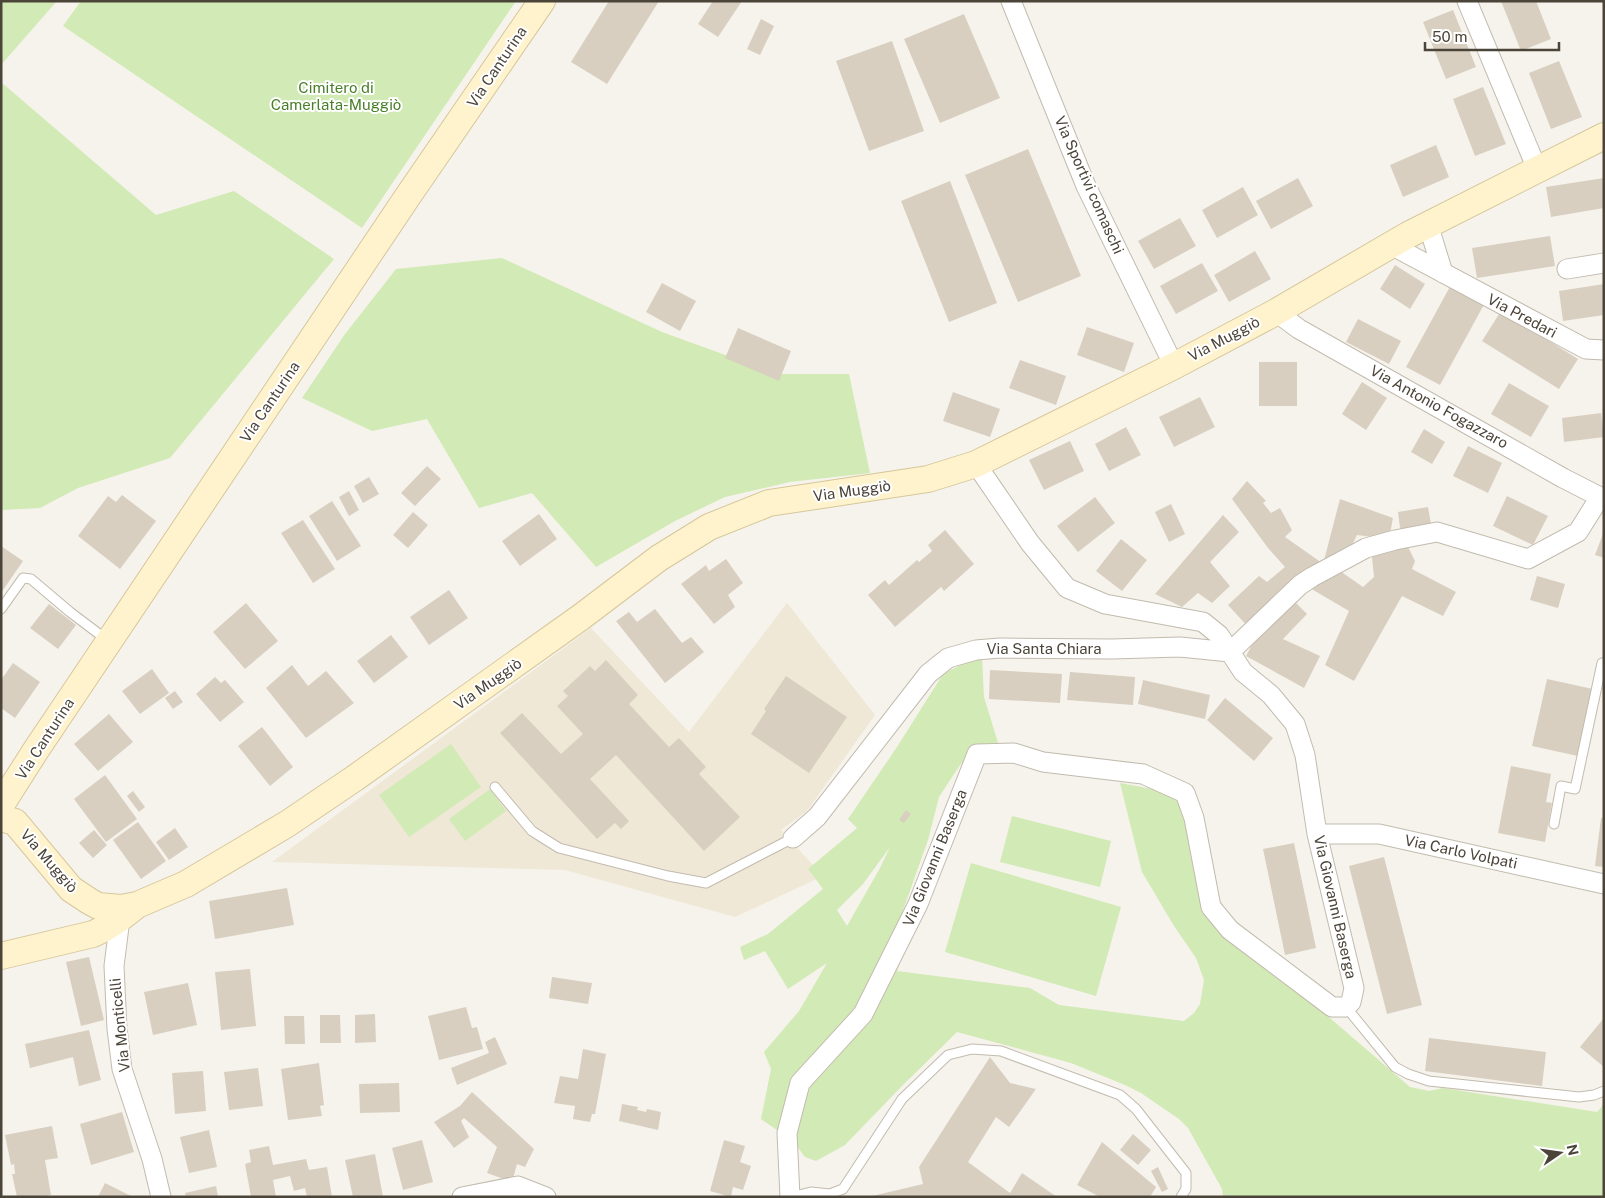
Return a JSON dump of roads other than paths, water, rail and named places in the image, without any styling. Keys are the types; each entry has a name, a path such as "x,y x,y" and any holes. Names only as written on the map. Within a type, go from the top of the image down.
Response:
{"street":[{"name":"Via Canturina","path":"7,796 408,196 542,1"},
{"name":"Via Sportivi comaschi","path":"1011,1 1086,186 1174,366"},
{"path":"1467,1 1537,169"},
{"name":"Via Muggiò","path":"1,956 101,931 126,911 186,884 287,824 355,778 581,617 659,558 709,527 769,503 928,479 976,464 1174,366 1276,312 1428,224 1604,136"},
{"path":"1428,224 1443,273"},
{"name":"Via Predari","path":"1391,245 1586,349 1604,350"},
{"path":"1567,269 1604,264"},
{"name":"Via Antonio Fogazzaro","path":"1276,312 1299,329 1563,478 1602,498"},
{"name":"Via Giovanni Baserga","path":"791,1197 787,1133 800,1083 863,1014 918,904 977,754 1014,753 1043,762 1144,774 1185,793 1194,818 1211,907 1230,930 1332,1007 1346,1007 1351,1002 1354,988 1317,834 1305,755 1296,724 1271,696 1243,672 1220,635 1203,622 1104,604 1066,588 1030,543 976,464"},
{"path":"1230,652 1300,585 1366,548 1437,532 1528,559 1578,532 1602,498"},
{"name":"Via Santa Chiara","path":"793,838 817,816 928,674 948,658 976,650 1000,648 1112,649 1180,647 1230,652"},
{"name":"Via Muggiò","path":"7,796 15,813 10,822 72,888 98,906 126,911"},
{"name":"Via Carlo Volpati","path":"1317,834 1379,834 1604,884"},
{"name":"Via Monticelli","path":"126,911 114,966 117,1029 122,1069 152,1159 161,1197"},
{"path":"462,1197 518,1186 546,1197"}],"lane":[{"path":"1,610 23,578 31,579 70,612 110,641"},
{"path":"1554,824 1561,786 1575,789 1602,663 1604,664"},
{"path":"495,787 532,831 559,848 668,876 706,883 793,838"},
{"path":"1346,1007 1395,1067 1408,1074 1429,1081 1579,1097 1594,1095 1604,1091"},
{"path":"791,1197 811,1192 830,1194 843,1189 902,1099 948,1055 972,1048 1001,1051 1120,1095 1136,1110 1186,1173 1186,1189 1181,1197"}],"park label":[{"name":"Cimitero di Camerlata-Muggiò","path":"336,96"}]}
